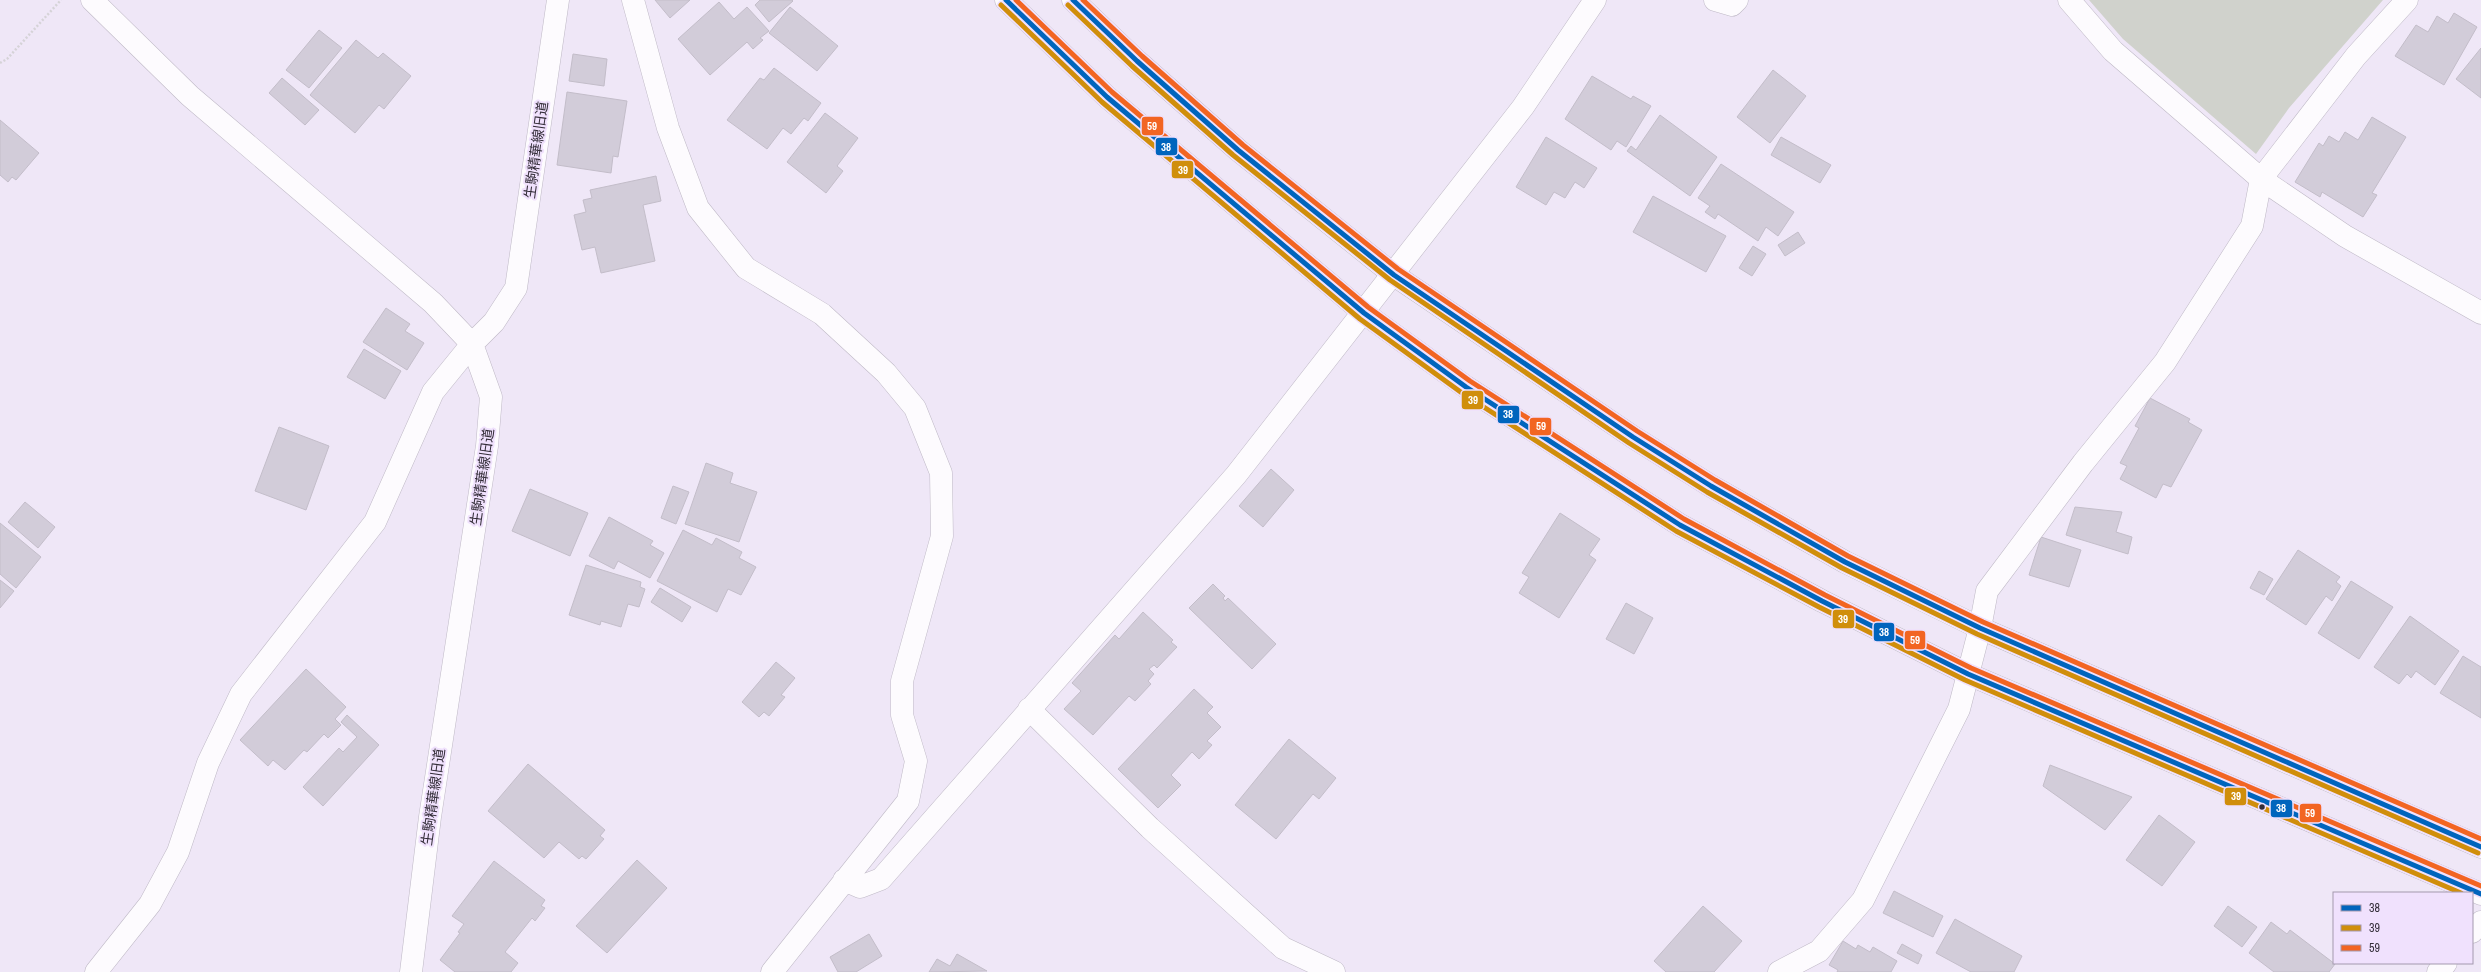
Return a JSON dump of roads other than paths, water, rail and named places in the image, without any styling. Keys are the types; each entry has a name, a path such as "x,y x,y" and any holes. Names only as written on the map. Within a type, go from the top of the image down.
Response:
{"street":[{"path":"92,0 190,96 433,303 472,344 433,392 375,522 241,694 208,763 178,852 150,904 96,972"},
{"name":"生駒精華線旧道","path":"411,972 430,817 487,446 492,397 472,344 494,322 516,288 558,0"},
{"path":"633,0 668,128 698,208 746,268 822,314 886,373 915,408 941,473 942,536 902,681 902,715 916,761 908,802 844,880 772,972"},
{"path":"1006,0 1107,97 1364,313 1466,387 1680,525 1822,601 1968,674 2481,894"},
{"path":"1073,0 1137,61 1238,150 1394,274 1633,437 1710,486 1845,562 1980,628 2481,847"},
{"path":"844,880 860,886 881,879 1236,475 1364,313 1523,107 1595,0"},
{"path":"1715,0 1732,5 1737,0"},
{"path":"2069,0 2113,50 2261,180 2345,236 2481,313"},
{"path":"1779,972 1819,951 1863,900 1959,709 1980,628 1987,591 2083,463 2165,362 2252,226 2261,180 2356,56 2407,0"},
{"path":"1029,709 1150,828 1283,948 1334,972"},
{"path":"2473,931 2481,922"},
{"path":"2438,972 2445,964"}]}
